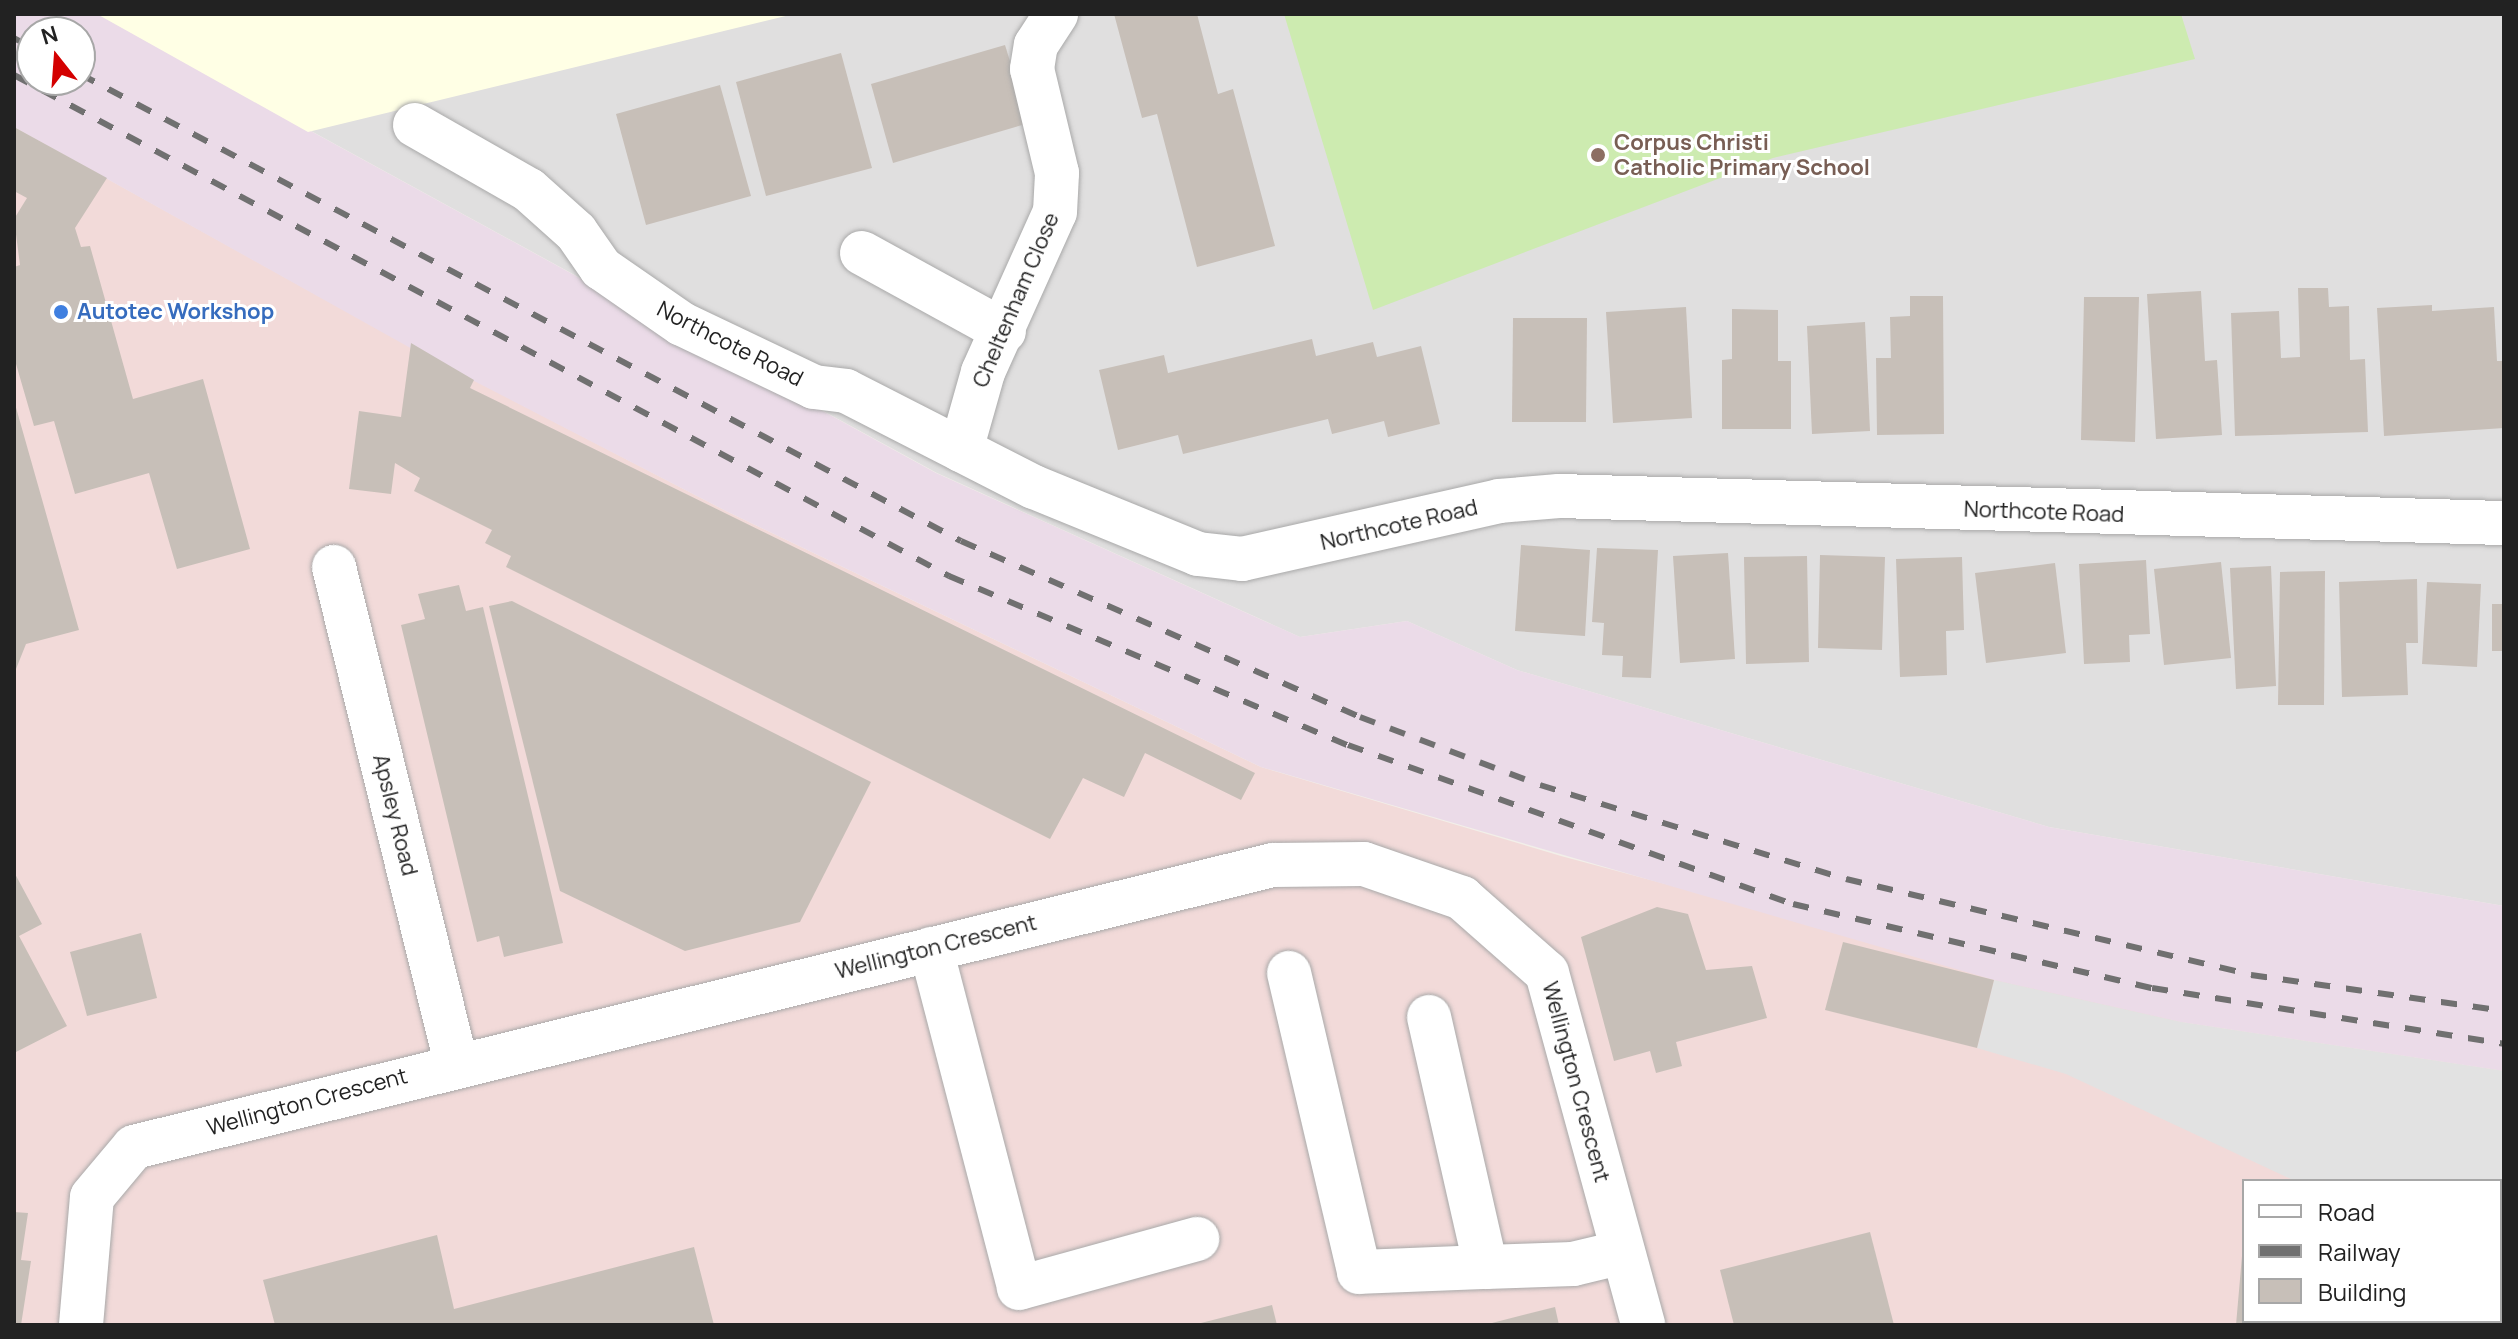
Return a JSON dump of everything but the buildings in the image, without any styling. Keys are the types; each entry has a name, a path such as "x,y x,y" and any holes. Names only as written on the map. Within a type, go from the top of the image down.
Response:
{"street":[{"name":"Cheltenham Close","path":"961,450 983,372 1055,212 1057,173 1032,69 1036,45 1056,14"},
{"name":"Northcote Road","path":"415,125 529,190 576,232 601,268 682,324 814,387 846,391 961,450 1198,554 1242,559 1499,501 1559,496 2504,523"},
{"path":"862,253 1004,331"},
{"name":"Apsley Road","path":"334,567 456,1063"},
{"name":"Wellington Crescent","path":"81,1325 92,1197 134,1147 456,1063 1273,865 1364,864 1462,898 1547,973 1643,1325"},
{"path":"931,949 1019,1288 1197,1239"},
{"path":"1289,973 1359,1272 1573,1264 1623,1252"},
{"path":"1429,1017 1486,1267"}],"shaded area":[{"path":"14,14 97,14 936,473 1300,637 1407,621 1517,670 2049,827 2504,906 2504,1071 2181,1022 1994,980 1261,767 726,511 414,350 14,127"},
{"path":"97,14 2504,14 2504,906 2049,827 1517,670 1407,621 1300,637 937,473"},
{"path":"97,14 794,14 308,132"},
{"path":"14,127 414,349 726,511 1261,767 1561,856 2181,1022 2504,1071 2504,1325 14,1325"},
{"path":"1994,980 2181,1022 2504,1071 2504,1325 2493,1323 2502,1323 2502,1179 2291,1179 2066,1074 1977,1048"}],"green space":[{"name":"Corpus Christi Catholic Primary School","path":"1284,14 2181,14 2195,59 1773,158 1373,310"}],"railway":[{"path":"14,75 949,576 1348,745 1793,904 2152,988 2504,1044"},
{"path":"96,82 961,541 1360,717 1540,785 1846,879 2251,975 2504,1011"}],"place":[{"name":"Corpus Christi Catholic Primary School","path":"1598,155"},
{"name":"Autotec Workshop","path":"61,312"}]}
